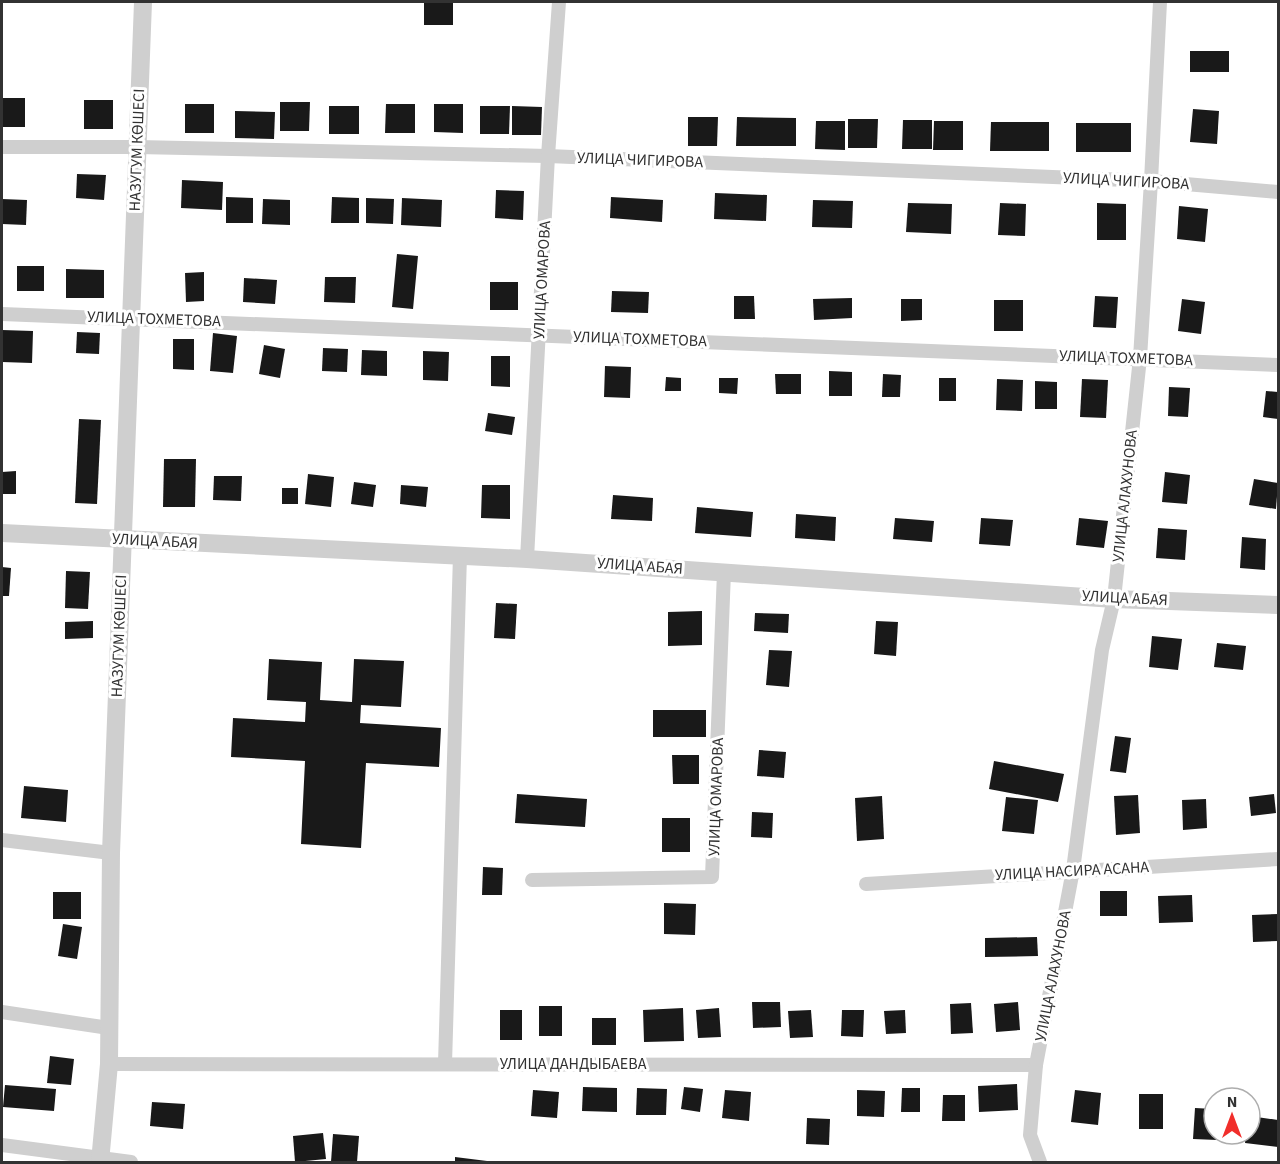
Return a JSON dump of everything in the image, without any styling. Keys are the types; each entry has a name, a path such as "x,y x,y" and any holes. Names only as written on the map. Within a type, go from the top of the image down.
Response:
{"street":[{"name":"НАЗУГУМ КӨШЕСІ","path":"100,1160 109,1064 111,853 143,2"},
{"name":"УЛИЦА ОМАРОВА","path":"527,559 548,156 559,2"},
{"name":"УЛИЦА АЛАХУНОВА","path":"1040,1162 1030,1135 1036,1065 1073,870 1102,650 1114,599 1140,358 1160,2"},
{"name":"УЛИЦА ЧИГИРОВА","path":"2,147 137,147 548,156 1151,181 1278,192"},
{"name":"УЛИЦА ТОХМЕТОВА","path":"2,314 131,317 1278,365"},
{"name":"УЛИЦА АБАЯ","path":"2,533 460,555 1114,599 1278,605"},
{"path":"445,1064 460,555"},
{"name":"УЛИЦА ОМАРОВА","path":"532,880 712,878 724,572"},
{"path":"2,840 111,853"},
{"name":"УЛИЦА НАСИРА АСАНА","path":"866,884 1278,859"},
{"path":"2,1012 110,1028"},
{"name":"УЛИЦА ДАНДЫБАЕВА","path":"109,1064 1036,1065"},
{"path":"2,1145 100,1160 131,1162"}],"building":[{"path":"424,2 453,2 453,25 424,25"},
{"path":"1190,51 1229,51 1229,72 1190,72"},
{"path":"2,98 25,98 25,127 2,127"},
{"path":"84,100 113,100 113,129 84,129"},
{"path":"280,102 310,102 309,131 280,131"},
{"path":"185,104 214,104 214,133 185,133"},
{"path":"386,104 415,104 415,133 385,133"},
{"path":"434,104 463,104 463,133 434,132"},
{"path":"329,106 359,106 359,134 329,134"},
{"path":"480,106 510,106 509,134 480,134"},
{"path":"512,106 542,107 541,135 512,135"},
{"path":"1193,109 1219,111 1217,144 1190,142"},
{"path":"235,111 275,112 274,139 235,138"},
{"path":"688,117 718,117 717,146 688,146"},
{"path":"737,117 796,118 796,146 736,146"},
{"path":"848,119 878,119 877,148 848,148"},
{"path":"903,120 932,120 932,149 902,149"},
{"path":"816,121 845,121 845,150 815,149"},
{"path":"934,121 963,121 963,150 933,150"},
{"path":"991,122 1049,122 1049,151 990,151"},
{"path":"1076,123 1131,123 1131,152 1076,152"},
{"path":"77,174 106,175 104,200 76,198"},
{"path":"182,180 223,182 222,210 181,208"},
{"path":"496,190 524,191 523,220 495,218"},
{"path":"715,193 767,195 766,221 714,219"},
{"path":"226,197 253,198 253,223 226,223"},
{"path":"332,197 359,198 359,223 331,223"},
{"path":"611,197 663,200 662,222 610,218"},
{"path":"366,198 394,199 393,224 366,223"},
{"path":"402,198 442,200 441,227 401,225"},
{"path":"2,199 27,200 26,225 2,224"},
{"path":"263,199 290,200 290,225 262,224"},
{"path":"813,200 853,201 852,228 812,227"},
{"path":"908,203 952,204 951,234 906,232"},
{"path":"1000,203 1026,204 1025,236 998,235"},
{"path":"1097,203 1126,204 1126,240 1097,240"},
{"path":"1179,206 1208,209 1205,242 1177,239"},
{"path":"397,254 418,256 413,309 392,307"},
{"path":"17,266 44,266 44,291 17,291"},
{"path":"66,269 104,270 104,298 66,298"},
{"path":"204,272 204,301 186,302 185,273"},
{"path":"325,277 356,277 355,303 324,302"},
{"path":"244,278 277,280 275,304 243,302"},
{"path":"490,282 518,282 518,310 490,310"},
{"path":"612,291 649,292 648,313 611,312"},
{"path":"734,296 754,296 755,319 734,319"},
{"path":"1095,296 1118,297 1116,328 1093,327"},
{"path":"852,298 852,318 814,320 813,299"},
{"path":"901,299 922,299 922,320 901,321"},
{"path":"1182,299 1205,302 1201,334 1178,331"},
{"path":"994,300 1023,300 1023,331 994,331"},
{"path":"2,330 33,331 32,363 2,362"},
{"path":"77,332 100,333 99,354 76,353"},
{"path":"213,333 237,336 233,373 210,371"},
{"path":"173,339 194,339 194,370 173,369"},
{"path":"264,345 285,349 280,378 259,374"},
{"path":"323,348 348,349 347,372 322,371"},
{"path":"362,350 387,351 387,376 361,375"},
{"path":"423,351 449,352 448,381 423,380"},
{"path":"491,356 510,356 510,387 491,386"},
{"path":"605,366 631,367 630,398 604,397"},
{"path":"829,371 852,372 852,396 829,396"},
{"path":"775,374 801,374 801,394 776,394"},
{"path":"883,374 901,375 900,397 882,397"},
{"path":"666,377 681,378 681,391 665,391"},
{"path":"719,378 738,378 737,394 719,393"},
{"path":"939,378 956,378 956,401 939,401"},
{"path":"997,379 1023,380 1022,411 996,410"},
{"path":"1082,379 1108,380 1106,418 1080,417"},
{"path":"1035,381 1057,382 1057,409 1035,409"},
{"path":"1169,387 1190,388 1188,417 1168,416"},
{"path":"1266,391 1278,392 1278,419 1263,417"},
{"path":"488,413 515,417 512,435 485,431"},
{"path":"79,419 101,420 97,504 75,503"},
{"path":"164,459 196,459 195,507 163,507"},
{"path":"16,471 16,494 2,494 2,472"},
{"path":"1165,472 1190,475 1187,504 1162,502"},
{"path":"308,474 334,477 331,507 305,504"},
{"path":"214,476 242,476 241,501 213,500"},
{"path":"1254,479 1278,483 1276,509 1249,505"},
{"path":"354,482 376,485 373,507 351,504"},
{"path":"401,485 428,487 426,507 400,504"},
{"path":"482,485 510,485 510,519 481,518"},
{"path":"282,488 298,488 298,504 282,504"},
{"path":"613,495 653,498 652,521 611,519"},
{"path":"697,507 753,512 751,537 695,533"},
{"path":"796,514 836,517 835,541 795,538"},
{"path":"895,518 934,521 932,542 893,539"},
{"path":"981,518 1013,520 1010,546 979,544"},
{"path":"1079,518 1108,521 1104,548 1076,545"},
{"path":"1158,528 1187,530 1185,560 1156,558"},
{"path":"1242,537 1266,539 1265,570 1240,568"},
{"path":"2,567 11,568 9,596 2,596"},
{"path":"66,571 90,572 88,609 65,608"},
{"path":"496,603 517,604 515,639 494,638"},
{"path":"702,611 702,645 668,646 668,612"},
{"path":"755,613 789,614 788,633 754,631"},
{"path":"93,621 93,638 65,639 65,622"},
{"path":"876,621 898,622 896,656 874,654"},
{"path":"1152,636 1182,639 1178,670 1149,667"},
{"path":"1217,643 1246,646 1243,670 1214,667"},
{"path":"769,650 792,651 789,687 766,685"},
{"path":"269,659 322,662 320,700 352,702 354,659 404,661 401,707 361,705 360,723 441,728 439,767 366,763 361,848 301,844 305,761 231,757 233,718 305,722 306,702 267,700"},
{"path":"653,710 706,710 706,737 653,737"},
{"path":"1115,736 1131,738 1126,773 1110,771"},
{"path":"759,750 786,752 784,778 757,776"},
{"path":"672,755 699,755 699,784 673,784"},
{"path":"994,761 1064,774 1058,802 989,789"},
{"path":"24,786 68,790 66,822 21,818"},
{"path":"517,794 587,799 585,827 515,823"},
{"path":"1274,794 1276,813 1251,816 1249,797"},
{"path":"1138,795 1140,833 1116,835 1114,796"},
{"path":"882,796 884,839 857,841 855,798"},
{"path":"1006,797 1038,800 1034,834 1002,831"},
{"path":"1206,799 1207,828 1183,830 1182,800"},
{"path":"752,812 773,813 772,838 751,837"},
{"path":"662,818 690,818 690,852 662,852"},
{"path":"483,867 503,868 502,895 482,895"},
{"path":"1100,891 1127,891 1127,916 1100,916"},
{"path":"53,892 81,892 81,919 53,919"},
{"path":"1192,895 1193,922 1159,923 1158,896"},
{"path":"664,903 696,904 695,935 664,934"},
{"path":"1278,914 1278,941 1253,942 1252,915"},
{"path":"63,924 82,927 77,959 58,956"},
{"path":"1037,937 1038,956 985,957 985,938"},
{"path":"752,1002 780,1002 781,1027 753,1028"},
{"path":"1018,1002 1020,1030 996,1032 994,1004"},
{"path":"971,1003 973,1033 951,1034 950,1004"},
{"path":"539,1006 562,1006 562,1036 539,1036"},
{"path":"683,1008 684,1041 644,1042 643,1010"},
{"path":"719,1008 721,1037 698,1038 696,1010"},
{"path":"500,1010 522,1010 522,1040 500,1040"},
{"path":"811,1010 813,1037 790,1038 788,1011"},
{"path":"842,1010 864,1010 863,1037 841,1036"},
{"path":"905,1010 906,1033 886,1034 884,1011"},
{"path":"592,1018 616,1018 616,1045 592,1045"},
{"path":"50,1056 74,1059 71,1085 47,1083"},
{"path":"1017,1084 1018,1110 979,1112 978,1086"},
{"path":"5,1085 56,1089 54,1111 3,1107"},
{"path":"583,1087 617,1088 617,1112 582,1111"},
{"path":"684,1087 703,1089 700,1112 681,1109"},
{"path":"637,1088 667,1089 666,1115 636,1115"},
{"path":"902,1088 920,1088 920,1112 901,1112"},
{"path":"533,1090 559,1092 557,1118 531,1116"},
{"path":"725,1090 751,1092 749,1121 722,1118"},
{"path":"857,1090 885,1091 884,1117 857,1116"},
{"path":"1075,1090 1101,1093 1098,1125 1071,1122"},
{"path":"1139,1094 1163,1094 1163,1129 1139,1129"},
{"path":"943,1095 965,1095 965,1121 942,1121"},
{"path":"152,1102 185,1104 183,1129 150,1126"},
{"path":"1195,1108 1202,1108 1202,1139 1193,1139"},
{"path":"807,1118 830,1119 829,1145 806,1144"},
{"path":"1262,1118 1278,1120 1278,1147 1262,1145"},
{"path":"323,1133 326,1159 295,1162 293,1136"},
{"path":"333,1134 359,1136 357,1162 331,1162"},
{"path":"455,1157 487,1161 487,1162 455,1162"}]}
